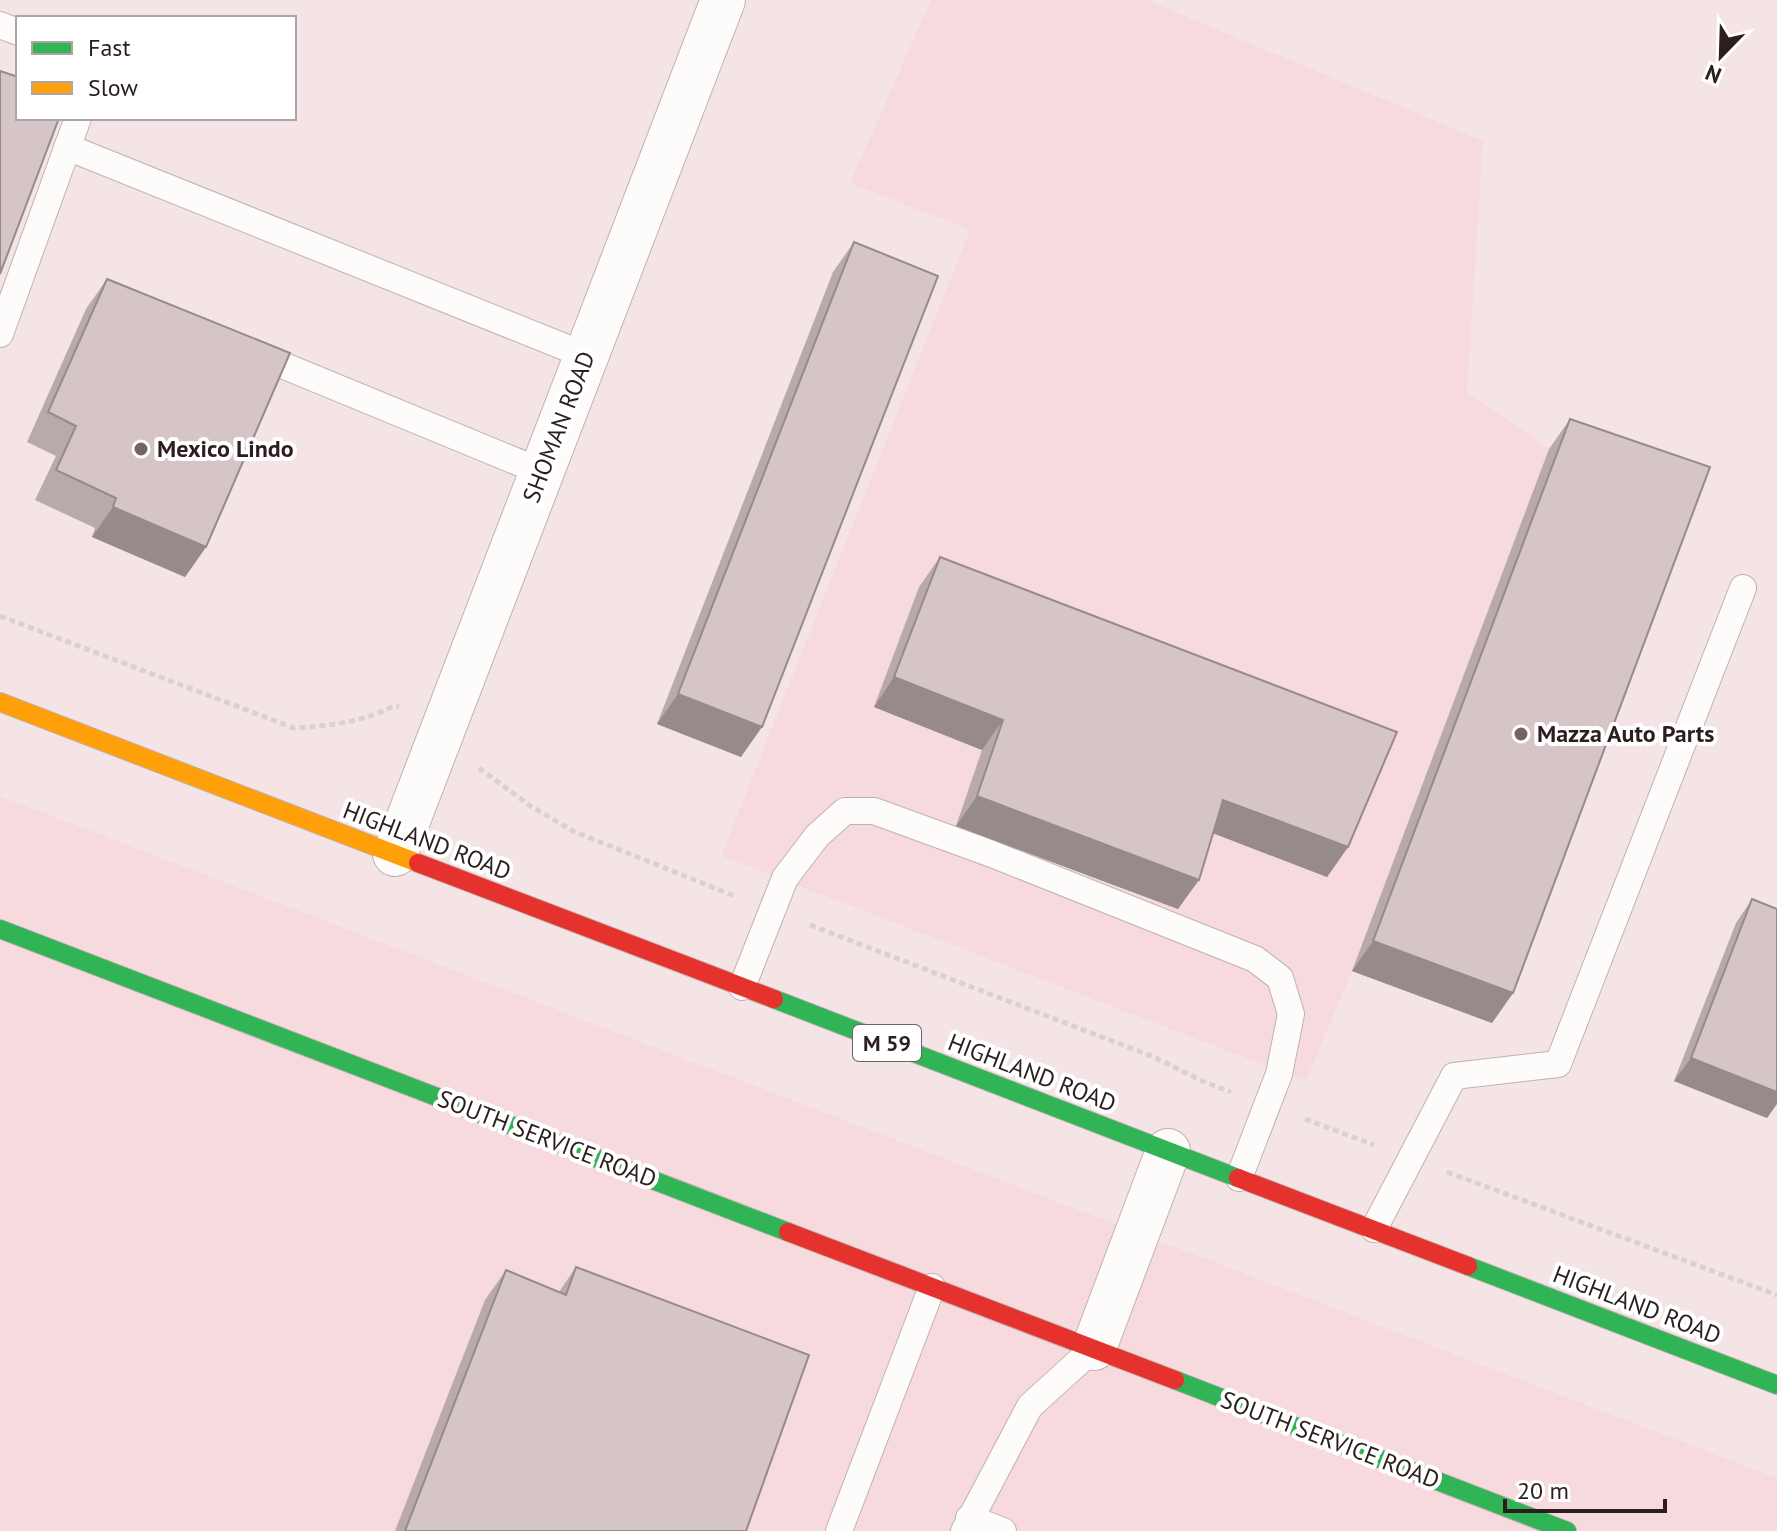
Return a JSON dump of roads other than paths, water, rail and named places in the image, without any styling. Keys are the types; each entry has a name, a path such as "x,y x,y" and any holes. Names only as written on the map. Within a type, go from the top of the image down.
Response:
{"main road":[{"name":"HIGHLAND ROAD","path":"0,702 1776,1382"},
{"name":"SOUTH SERVICE ROAD","path":"0,929 1094,1348 1535,1525 1567,1531"}],"street":[{"name":"SHOMAN ROAD","path":"395,854 723,0"},
{"path":"1094,1348 1168,1151"}],"lane":[{"path":"0,334 77,120"},
{"path":"67,147 587,356"},
{"path":"232,343 542,472"},
{"path":"1374,1229 1454,1076 1558,1064 1743,588"},
{"path":"742,987 785,878 817,836 845,811 874,811 1050,877 1255,959 1280,978 1291,1014 1279,1074 1239,1178"},
{"path":"839,1531 932,1287"},
{"path":"1003,1531 966,1524 1030,1406 1094,1348"}],"place":[{"name":"Mexico Lindo","path":"141,449"},
{"name":"Mazza Auto Parts","path":"1521,734"}]}
